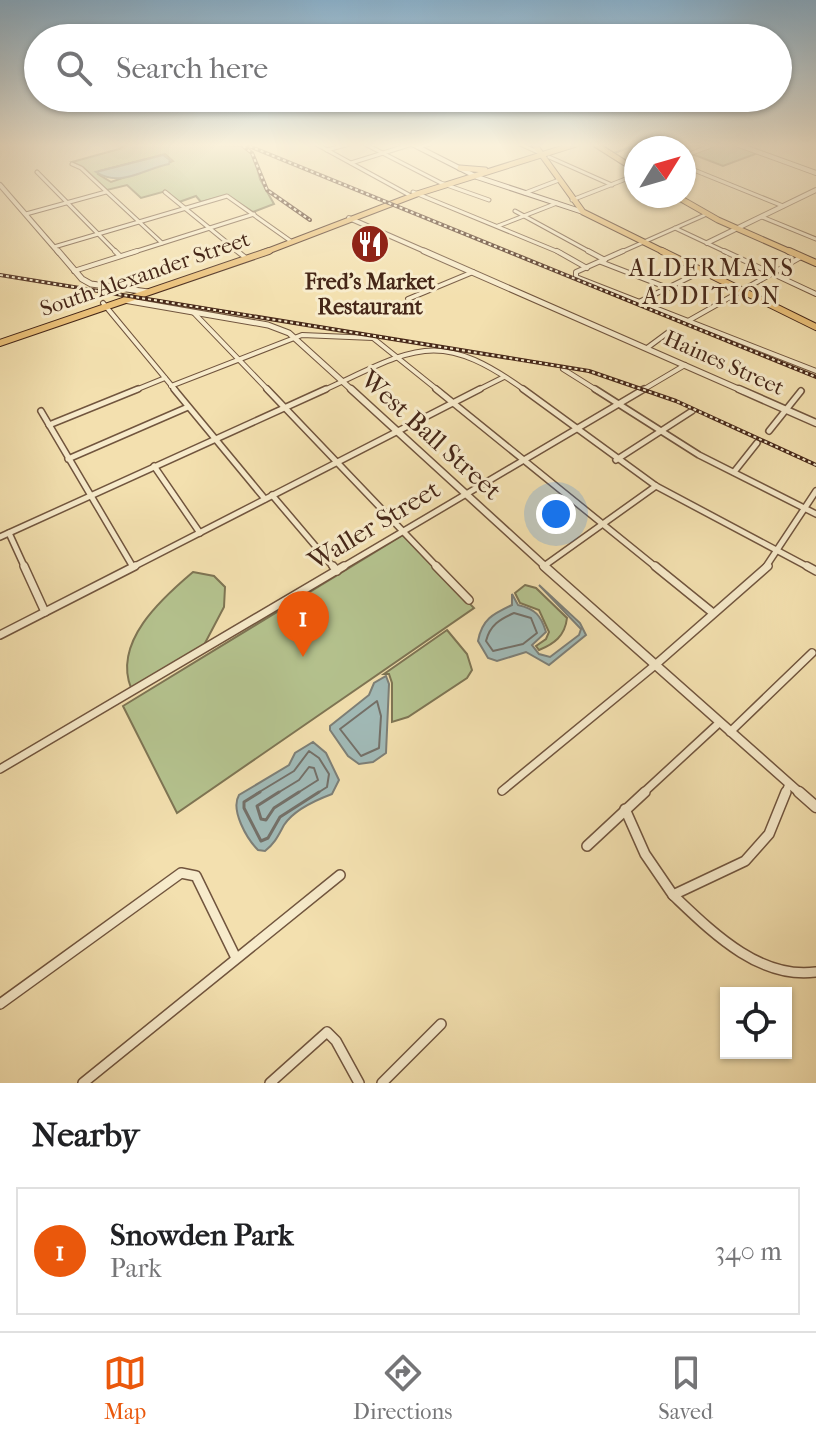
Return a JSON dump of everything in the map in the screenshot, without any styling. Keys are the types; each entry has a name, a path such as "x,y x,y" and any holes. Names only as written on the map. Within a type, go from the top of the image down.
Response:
{"main road":[{"name":"South Alexander Street","path":"0,341 291,241 411,195"},
{"path":"530,195 583,212 816,327"},
{"path":"569,195 583,212"},
{"path":"567,206 574,202"},
{"path":"696,208 816,263"},
{"name":"South Alexander Street","path":"104,305 145,291"}],"street":[{"path":"9,195 74,271 91,284 145,291"},
{"path":"60,195 120,256"},
{"path":"26,214 97,195"},
{"path":"109,195 162,243"},
{"path":"168,195 244,257"},
{"path":"413,195 550,247 587,268"},
{"path":"474,195 489,200"},
{"path":"574,202 591,195"},
{"path":"755,195 783,206"},
{"path":"707,243 807,195"},
{"path":"54,247 227,196 291,241"},
{"path":"498,226 557,203"},
{"path":"515,211 603,261 668,288"},
{"path":"74,271 254,214"},
{"path":"707,214 575,275 816,371"},
{"path":"762,217 816,239"},
{"name":"Haines Street","path":"351,219 816,423"},
{"path":"675,228 816,294"},
{"path":"688,321 801,257"},
{"path":"639,302 702,271"},
{"path":"408,299 473,272"},
{"name":"West Ball Street","path":"124,300 280,328 294,338 654,666 816,807"},
{"path":"104,305 214,440 337,571"},
{"path":"194,313 469,600"},
{"path":"647,348 670,331"},
{"path":"171,386 294,338 325,334 373,338 713,613"},
{"path":"0,537 417,349 472,355 656,486 816,571"},
{"name":"Waller Street","path":"0,769 467,494 573,428 685,365"},
{"path":"563,369 660,431 816,514"},
{"path":"0,635 504,377"},
{"path":"49,425 165,378"},
{"path":"769,431 801,391"},
{"path":"68,459 188,407"},
{"path":"41,411 133,567"},
{"path":"616,460 692,411"},
{"path":"734,472 757,443"},
{"path":"154,466 200,533"},
{"path":"544,566 656,486"},
{"path":"502,791 654,666 770,564 816,491"},
{"path":"9,533 45,612"},
{"path":"730,732 812,653"},
{"path":"587,846 719,723"},
{"path":"673,895 745,861 769,834 789,784"},
{"path":"625,809 635,837 655,873 699,921 743,953 790,974 816,972"},
{"path":"0,1004 181,873 196,876 236,958"},
{"path":"83,1083 340,875"},
{"path":"382,1083 441,1024"},
{"path":"270,1083 327,1032 336,1041 359,1083"}],"green space":[{"path":"170,195 269,195 274,204 253,212 227,195 201,202 196,196 179,202"},
{"path":"403,535 474,608 177,813 123,706"},
{"path":"193,572 214,576 225,587 224,607 204,645 131,688 127,671 134,638 155,608"},
{"path":"525,585 536,588 567,618 558,638 539,650 536,646 546,639 549,632 539,610 520,603 515,593"},
{"path":"447,630 467,654 472,670 467,678 408,717 392,722 392,683 389,674 384,674"}],"water":[{"path":"539,585 580,623 586,635 549,665 526,652 497,661 488,658 478,641 482,627 489,618 512,605 512,594 518,605 533,611 542,621 546,632 532,645 539,654 550,657 579,635 581,629"},
{"path":"386,676 389,684 386,753 373,762 359,764 348,756 330,726 369,695 374,683"},
{"path":"313,742 326,753 339,780 332,794 299,811 288,820 265,851 258,850 238,816 239,795 289,765 295,753"}],"railway":[{"path":"274,195 310,220"},
{"path":"368,195 816,377"},
{"path":"0,275 589,371 676,401 816,465"}],"place":[{"name":"Fred's Market Restaurant","path":"370,244"},
{"name":"Snowden Park","path":"303,657"}],"district":[{"name":"ALDERMANS ADDITION","path":"712,282"}]}
